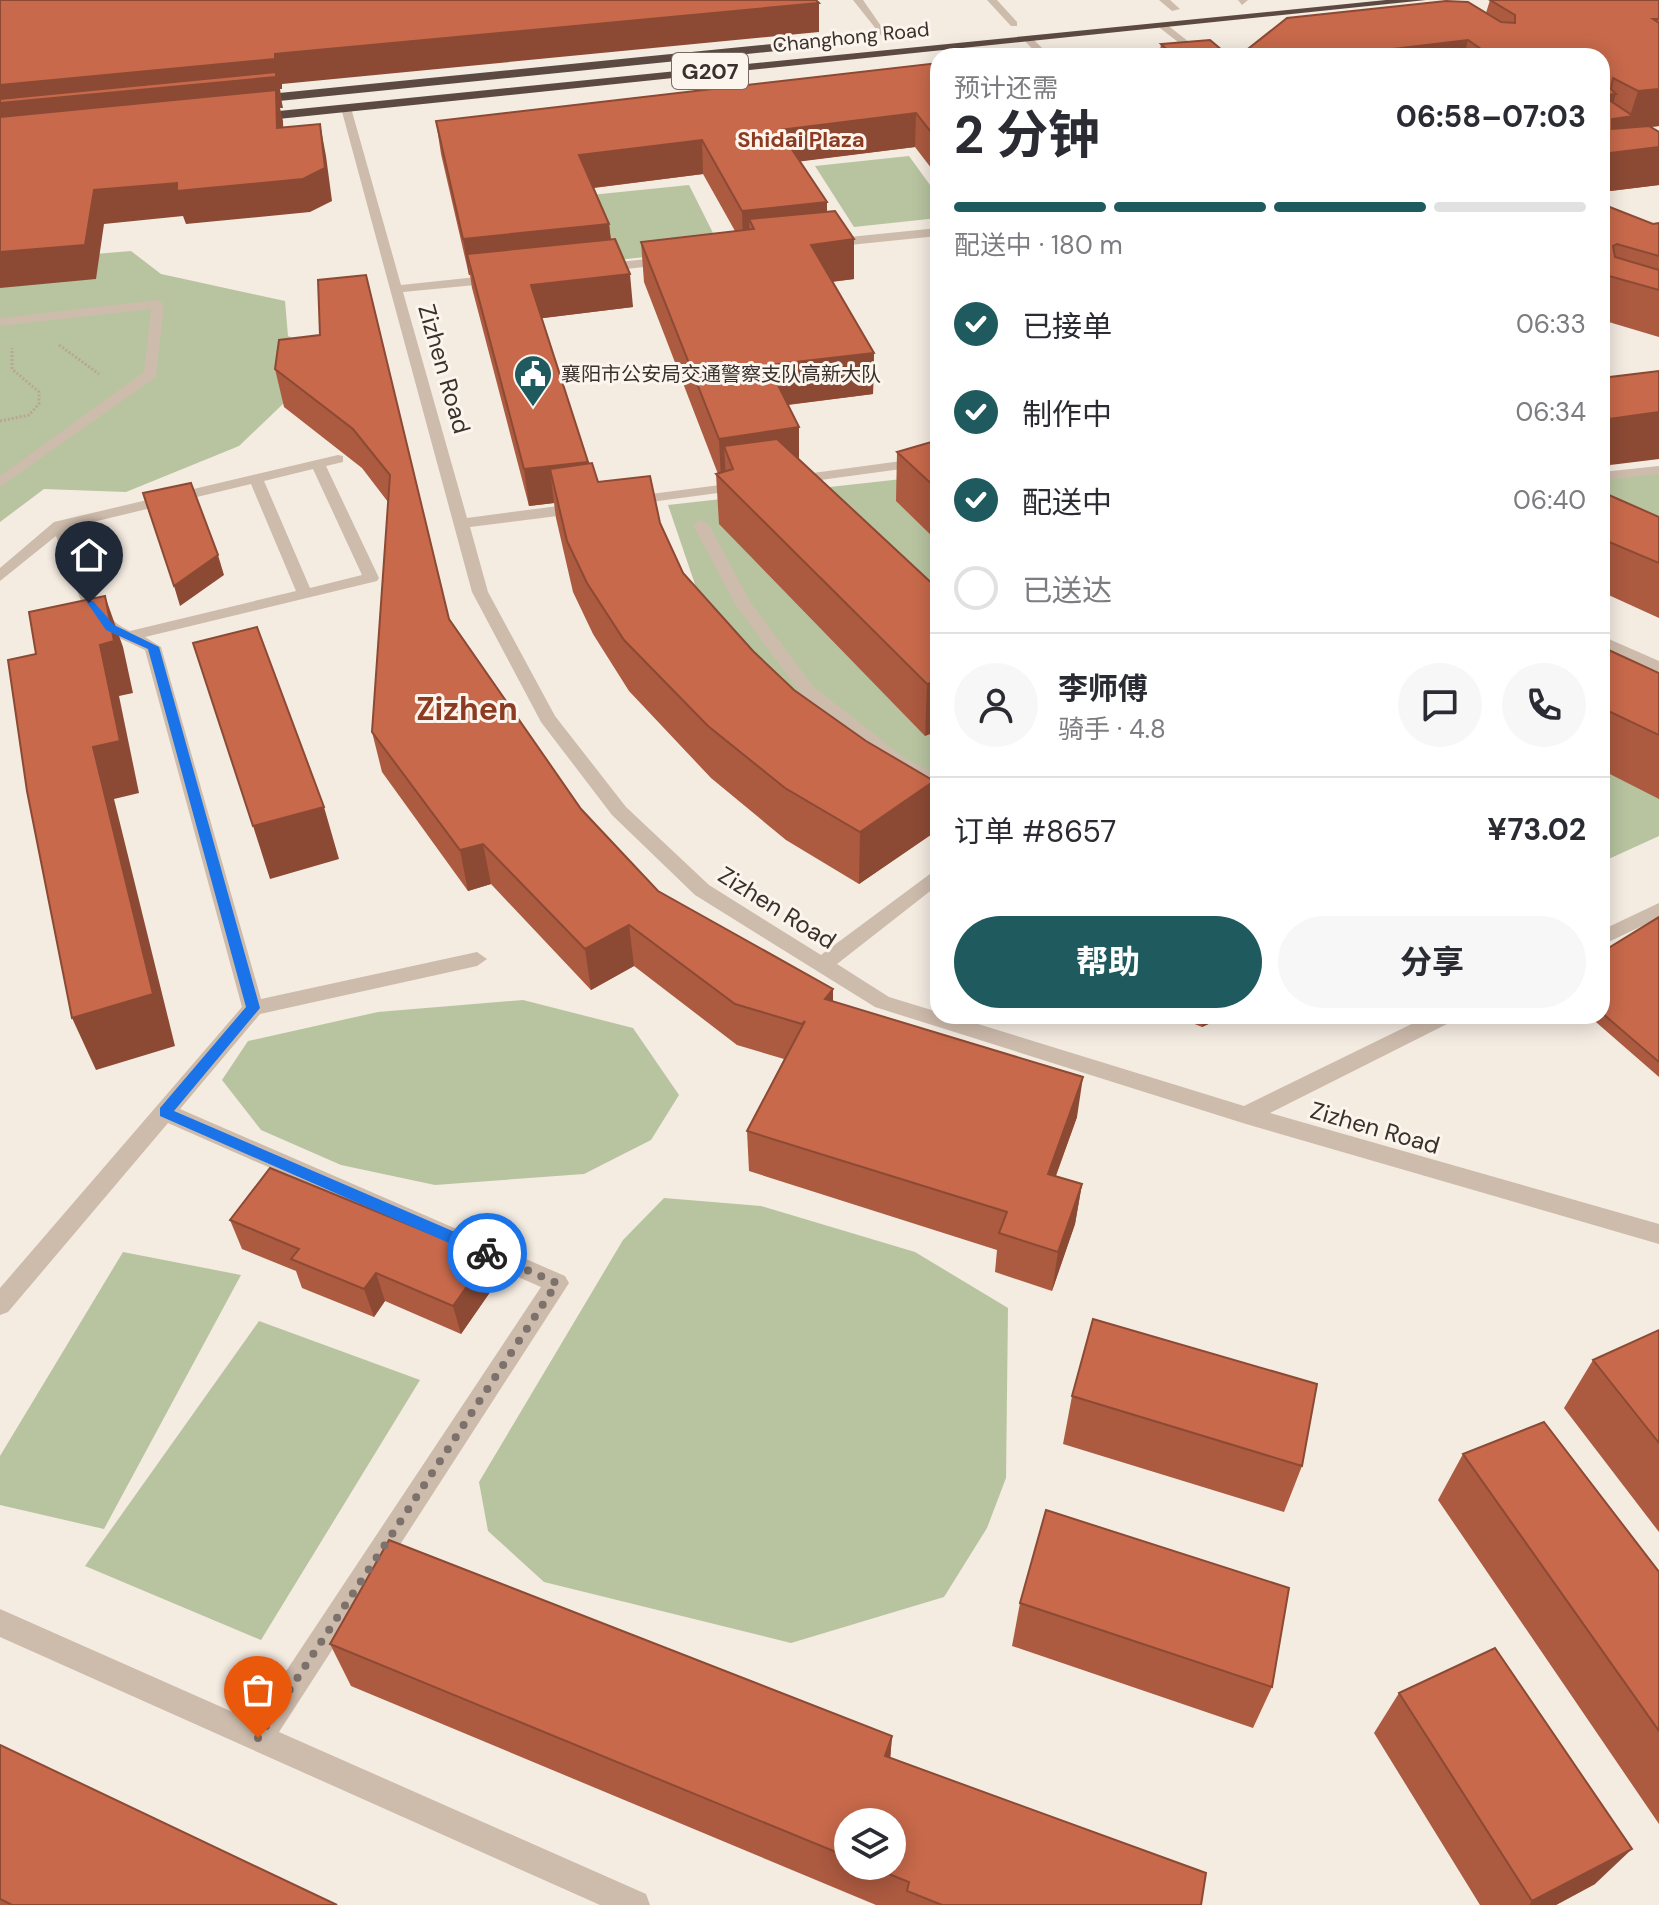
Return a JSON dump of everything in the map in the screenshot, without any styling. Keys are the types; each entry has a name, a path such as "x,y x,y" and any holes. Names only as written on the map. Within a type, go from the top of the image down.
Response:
{"highway":[{"name":"Changhong Road","path":"939,48 1414,1 1424,4"},
{"path":"1008,25 1029,23"},
{"name":"Changhong Road","path":"871,38 902,35"},
{"name":"Changhong Road","path":"238,101 855,40"},
{"name":"Changhong Road","path":"236,119 930,49"}],"street":[{"path":"858,0 887,37"},
{"path":"992,0 1008,25"},
{"path":"1163,26 1192,48"},
{"path":"1028,39 1037,48"},
{"name":"Zizhen Road","path":"346,108 480,592 547,718 619,811 702,890 882,1002 930,1017"},
{"path":"814,245 930,233"},
{"path":"582,270 675,260"},
{"path":"397,289 505,278"},
{"path":"0,322 158,304 151,374 0,483"},
{"path":"0,576 59,525 338,459"},
{"path":"462,523 930,461"},
{"path":"130,636 371,578 318,464"},
{"path":"1610,475 1659,470"},
{"path":"256,479 305,594"},
{"path":"59,525 89,603 110,628 153,647 253,1008"},
{"path":"701,525 743,604 807,690 900,763 930,777"},
{"path":"1610,645 1659,667"},
{"path":"822,965 930,881"},
{"path":"1610,934 1659,910"},
{"path":"0,1305 253,1008 477,959"},
{"name":"Zizhen Road","path":"953,1024 1246,1115 1659,1234"},
{"path":"1246,1115 1430,1024"},
{"path":"165,1112 557,1283 258,1738"},
{"path":"0,1623 635,1905"}],"path":[{"path":"48,341 99,374 123,374 151,368"},
{"path":"0,421 29,415 39,404 39,392 19,380 7,360 12,347 20,342"}],"green space":[{"path":"909,156 930,185 930,219 854,227 815,166"},
{"path":"689,185 721,249 617,260 591,195"},
{"path":"131,251 161,274 285,301 288,336 299,341 285,402 239,446 126,492 44,489 0,522 0,262"},
{"path":"1659,470 1659,556 1610,533 1610,475"},
{"path":"930,476 930,807 792,718 700,599 668,505"},
{"path":"1610,679 1659,704 1659,836 1610,858"},
{"path":"523,1000 633,1028 679,1095 651,1140 584,1174 435,1185 341,1165 261,1130 222,1080 248,1041 378,1012"},
{"path":"664,1198 761,1206 915,1252 1008,1308 1006,1478 987,1528 944,1597 791,1643 544,1582 488,1531 479,1482 623,1240"},
{"path":"123,1252 241,1275 104,1529 0,1505 0,1456"},
{"path":"259,1321 420,1380 261,1640 85,1566"}],"building":[{"path":"0,0 816,0 819,3 275,54 275,59 0,85"},
{"path":"1490,0 1659,0 1659,19 1653,19 1659,23 1659,89 1638,91 1613,78 1611,89 1616,94 1610,94 1610,48 1480,48 1468,40 1401,48 1249,48 1287,18 1446,1 1468,2 1501,22 1515,23 1515,15"},
{"path":"1210,40 1220,48 1165,48 1161,44"},
{"path":"930,64 930,131 916,113 779,130 827,202 742,211 702,140 579,155 609,224 463,239 436,121"},
{"path":"276,72 276,77 0,103 0,99"},
{"path":"276,90 277,128 320,124 325,168 303,179 177,191 177,183 94,190 85,245 0,252 0,117"},
{"path":"1610,101 1633,116 1612,119 1612,129 1649,126 1659,132 1659,147 1610,153"},
{"path":"1610,207 1653,224 1659,223 1659,256 1617,244 1613,246 1615,257 1659,270 1659,290 1610,276"},
{"path":"835,211 854,239 811,245 874,353 768,365 799,427 719,439 641,242 754,229 749,219"},
{"path":"615,239 630,274 531,285 588,462 524,469 467,254"},
{"path":"366,275 449,619 581,809 658,891 833,989 825,999 1083,1077 1048,1174 1082,1184 1058,1252 999,1233 1007,1212 747,1131 805,1021 802,1024 735,1004 629,925 585,949 483,844 460,850 372,732 390,475 353,429 275,369 279,340 320,335 318,280"},
{"path":"1659,371 1659,412 1610,419 1610,377"},
{"path":"777,439 930,582 930,683 927,684 716,474 733,469 724,446"},
{"path":"930,442 930,483 897,452"},
{"path":"592,463 598,482 650,476 660,523 683,573 753,651 794,690 866,741 930,779 930,784 860,832 785,788 708,726 624,640 587,583 567,541 550,469"},
{"path":"191,483 218,555 174,586 143,493"},
{"path":"1610,496 1659,517 1659,563 1610,542"},
{"path":"105,596 114,641 100,645 120,741 93,747 153,994 72,1018 27,791 8,660 36,654 29,612"},
{"path":"257,627 324,807 253,826 193,643"},
{"path":"1610,651 1659,673 1659,735 1610,712"},
{"path":"1659,917 1659,1062 1610,1020 1610,947"},
{"path":"270,1168 488,1257 453,1306 376,1273 364,1289 291,1259 299,1249 230,1220"},
{"path":"1093,1319 1317,1384 1302,1466 1072,1396"},
{"path":"1659,1330 1659,1443 1593,1360"},
{"path":"1544,1422 1659,1572 1659,1731 1463,1454"},
{"path":"1046,1510 1289,1588 1272,1687 1020,1603"},
{"path":"389,1540 892,1736 885,1756 1206,1873 1201,1905 942,1905 907,1891 909,1882 904,1880 906,1808 834,1808 834,1851 330,1644"},
{"path":"1495,1648 1632,1849 1532,1901 1399,1693"},
{"path":"0,1745 337,1905 12,1905 0,1899"}],"way so far":[{"path":"258,1738 557,1283 487,1253"}],"place":[{"name":"襄阳市公安局交通警察支队高新大队","path":"533,408"}],"district":[{"name":"Shidai Plaza","path":"801,139"},
{"name":"Zizhen","path":"467,709"}],"route":[{"path":"89,603 110,628 153,647 253,1008 165,1112 487,1253"}]}
